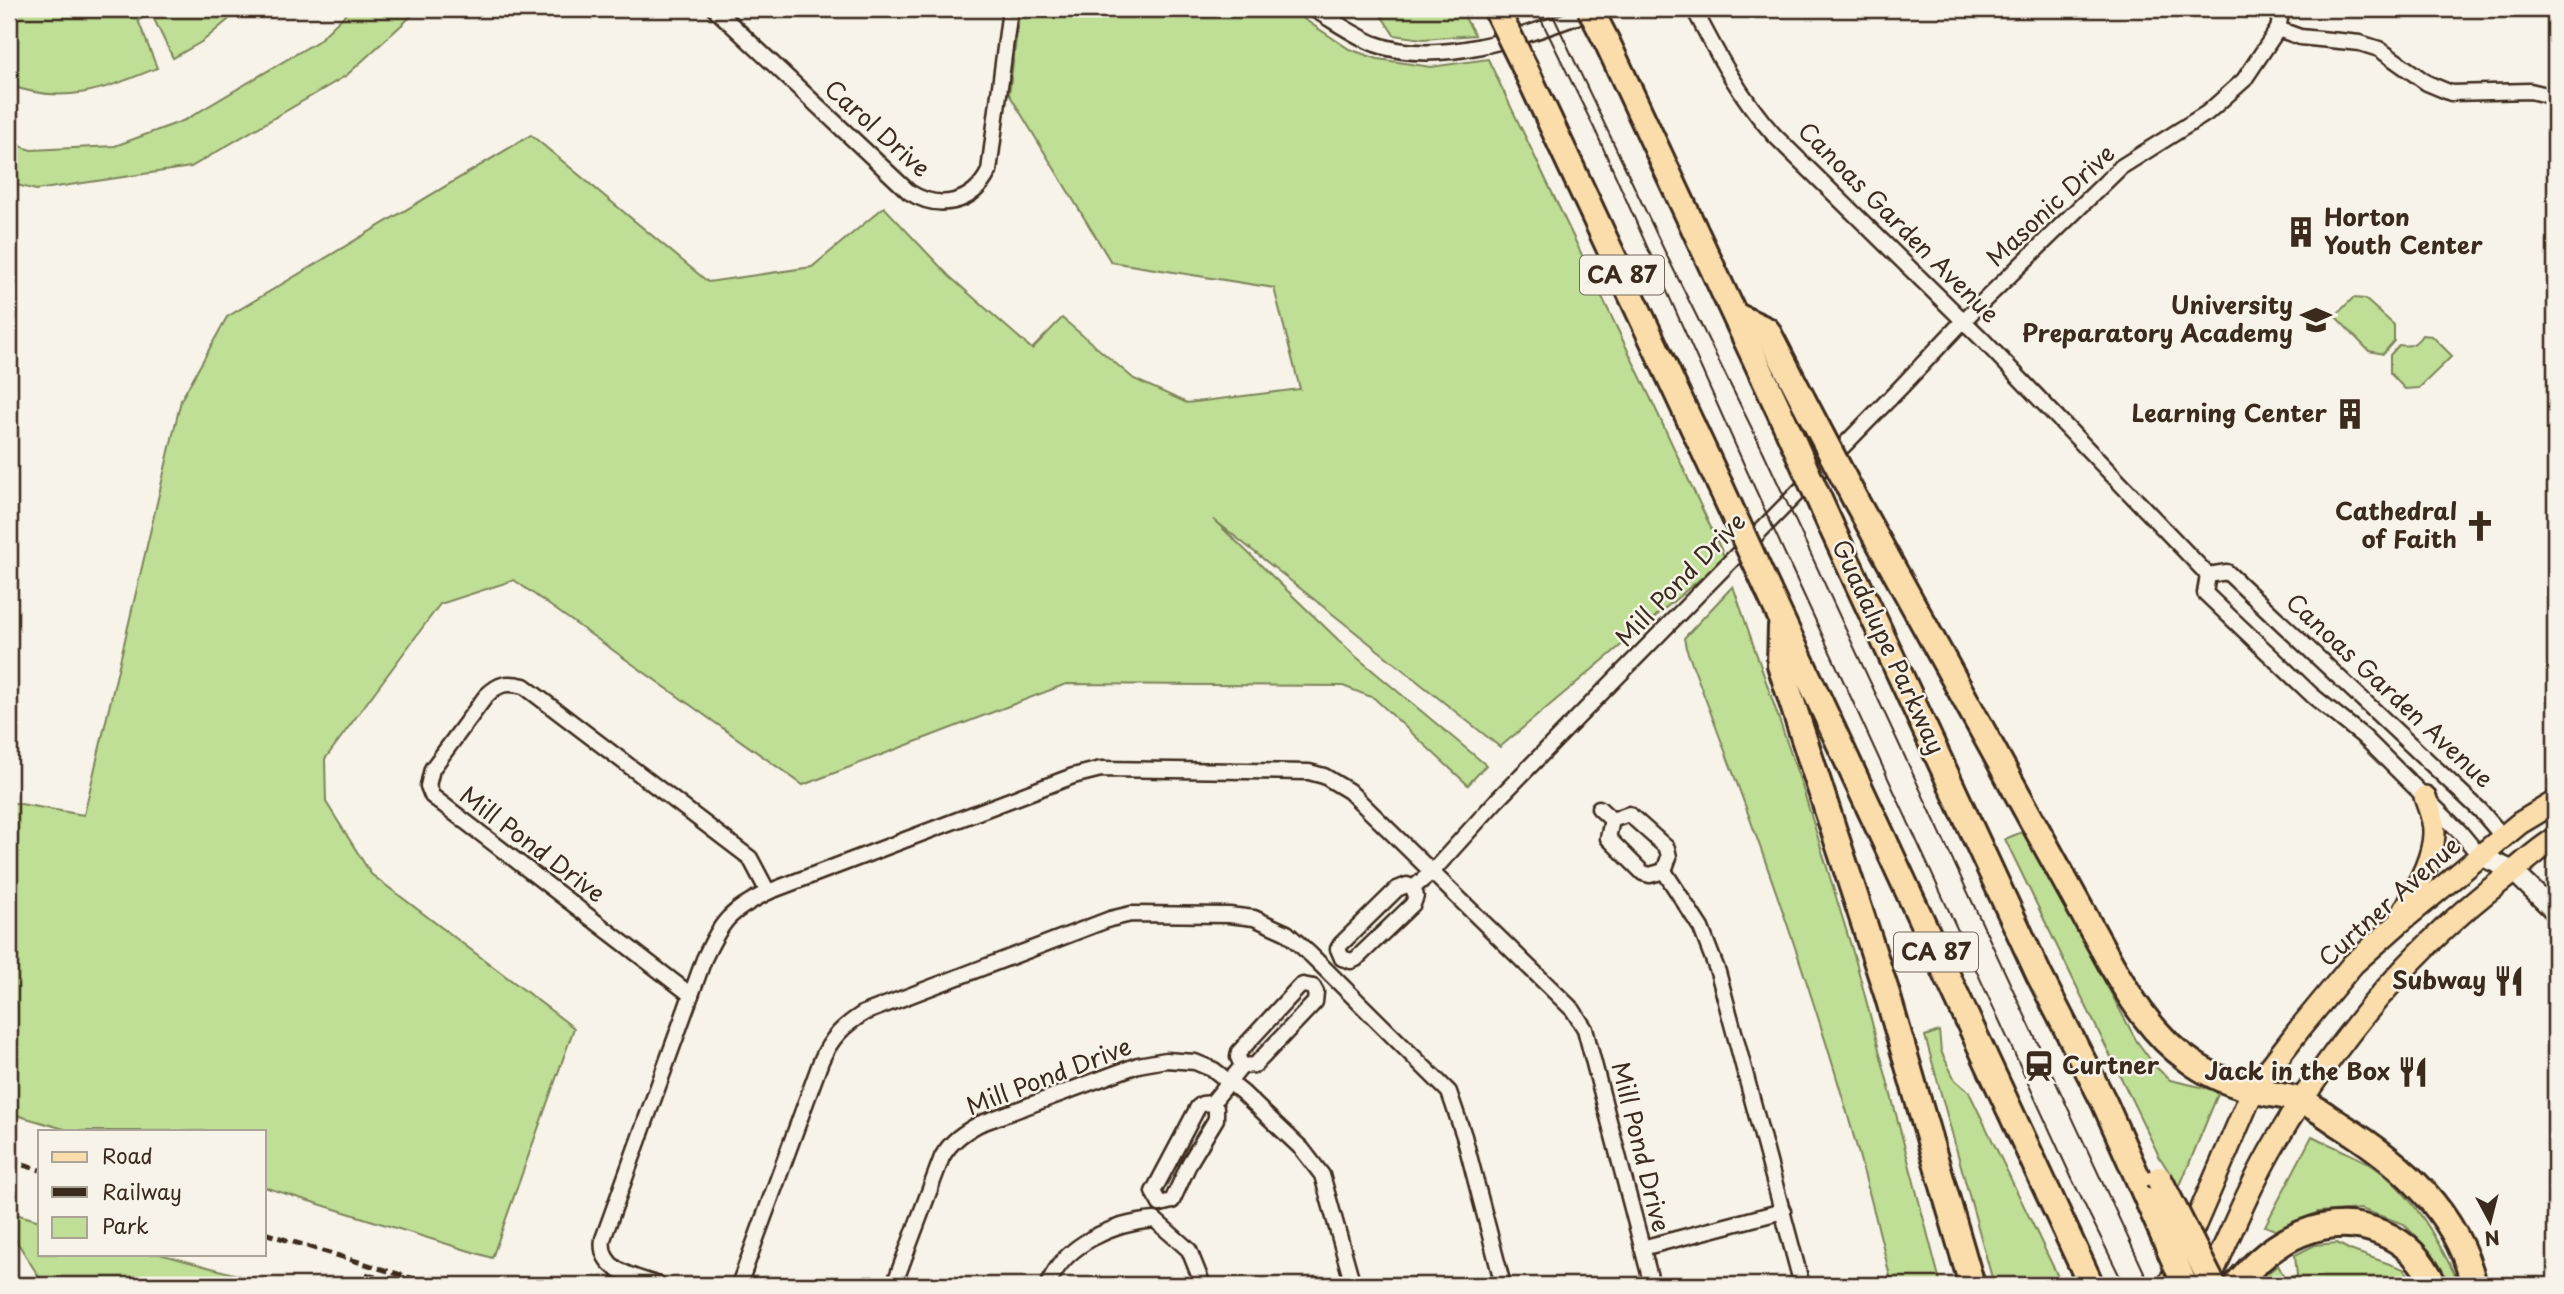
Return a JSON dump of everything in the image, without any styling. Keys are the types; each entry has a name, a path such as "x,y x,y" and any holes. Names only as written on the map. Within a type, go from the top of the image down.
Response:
{"highway":[{"name":"CA 87","path":"1496,9 2091,1285"},
{"name":"Guadalupe Parkway","path":"1590,9 1735,315 2039,975 2126,1149 2153,1190 2185,1285"},
{"path":"1735,315 1767,330 1856,501 2133,1002 2151,1025 2187,1060 2206,1072 2253,1090 2303,1101 2380,1150 2406,1172 2448,1222 2462,1250 2474,1285"},
{"path":"1781,620 1780,666 1891,1007 1972,1285"},
{"path":"2153,1190 2213,1285"},
{"path":"2236,1285 2267,1253 2290,1239 2315,1228 2340,1223 2368,1227 2394,1238 2414,1254 2434,1285"}],"main road":[{"path":"2399,923 2427,864 2433,840 2432,816 2425,797"},
{"name":"Curtner Avenue","path":"2169,1285 2253,1090 2301,1027 2353,964 2399,923 2520,823 2555,802"},
{"path":"2207,1285 2276,1142 2360,1017 2390,981 2452,919 2537,849 2555,839"}],"street":[{"name":"Carol Drive","path":"715,9 909,192 930,202 952,203 972,194 980,187 989,171 1010,9"},
{"path":"1313,9 1372,43 1419,53 1477,47 1553,26 1601,9"},
{"name":"Canoas Garden Avenue","path":"1694,9 1722,64 1751,109 1963,321 2208,575"},
{"name":"Masonic Drive","path":"1963,321 2121,167 2207,113 2244,80 2278,29 2282,9"},
{"path":"2278,29 2300,37 2360,43 2379,49 2427,83 2451,93 2530,91 2555,97"},
{"name":"Mill Pond Drive","path":"1413,888 1432,872 1497,800 1963,321"},
{"name":"Canoas Garden Avenue","path":"2208,575 2227,572 2480,810 2503,837 2513,871"},
{"name":"Canoas Garden Avenue","path":"2208,575 2205,593 2313,696 2364,737 2460,832 2479,855 2513,871 2555,912"},
{"name":"Mill Pond Drive","path":"691,995 432,796 428,778 432,769 486,695 496,686 510,682 524,686 750,858 768,892"},
{"name":"Mill Pond Drive","path":"659,1285 618,1271 607,1261 602,1245 691,995 720,925 739,907 768,892 1073,776 1101,769 1309,772 1324,776 1349,791 1573,1010 1585,1029 1652,1285"},
{"path":"1599,808 1612,820"},
{"path":"1612,820 1629,814 1643,824 1667,848 1669,857 1664,871"},
{"path":"1612,820 1608,838 1613,844 1643,873 1650,875 1664,871"},
{"path":"1664,871 1701,928 1718,972 1802,1285"},
{"name":"Mill Pond Drive","path":"1407,886 1413,888 1416,896 1413,904 1356,959 1351,961 1342,958 1338,949 1341,944 1397,889 1407,886"},
{"path":"739,1285 827,1047 846,1024 864,1013 1110,919 1131,914 1229,915 1254,918 1287,933 1328,972 1449,1093 1464,1136 1503,1285"},
{"name":"Mill Pond Drive","path":"1313,987 1342,958"},
{"name":"Mill Pond Drive","path":"1155,1220 1160,1204 1153,1192 1198,1107 1213,1103 1230,1083 1242,1066 1239,1052 1299,987 1313,987 1316,992 1315,1002 1255,1065 1242,1066"},
{"name":"Mill Pond Drive","path":"894,1285 942,1157 960,1135 979,1124 1138,1065 1166,1060 1195,1062 1214,1070 1302,1149 1322,1175 1353,1285"},
{"name":"Mill Pond Drive","path":"1160,1204 1172,1201 1190,1162 1216,1119 1213,1103"},
{"path":"1642,1248 1783,1211"},
{"path":"1048,1285 1063,1261 1092,1238 1135,1222 1155,1220 1189,1250 1203,1285"}],"green space":[{"path":"9,9 241,9 203,41 173,58 152,15 138,20 157,68 102,88 48,94 9,85"},
{"path":"351,9 419,9 347,75 191,167 36,190 9,183 9,142 31,150 115,146 185,120 318,41"},
{"path":"1020,9 1289,9 1349,49 1378,59 1431,67 1488,59 1725,558 1500,747 1213,519 1354,655 1486,765 1468,785 1374,698 1343,686 1066,684 803,785 514,580 440,604 325,759 326,802 371,874 574,1028 492,1258 266,1188 266,1130 68,1130 9,1113 9,802 84,815 181,400 227,317 531,135 708,282 812,267 884,207 949,276 1032,349 1062,318 1134,379 1187,403 1300,389 1274,288 1111,262 1009,94"},
{"path":"1377,9 1460,9 1475,35 1423,39 1394,35"},
{"path":"2353,298 2365,299 2394,325 2394,341 2383,354 2369,351 2335,316"},
{"path":"2422,335 2432,336 2452,356 2419,388 2405,389 2390,373 2390,355 2399,345 2413,344"},
{"path":"1733,586 1802,786 1856,962 1941,1285 1892,1285 1826,1042 1773,883 1686,648 1684,638"},
{"path":"2024,831 2136,1040 2155,1066 2170,1080 2214,1090 2218,1094 2179,1188 2159,1156 2005,839"},
{"path":"1939,1031 1941,1051 1955,1080 1969,1092 2062,1285 1994,1285 1925,1036"},
{"path":"2312,1136 2366,1162 2397,1186 2422,1216 2460,1285 2445,1285 2431,1253 2404,1224 2361,1209 2318,1212 2277,1231 2265,1226"},
{"path":"9,1212 38,1220 38,1256 167,1256 274,1285 44,1285 9,1229"},
{"path":"2337,1243 2404,1269 2416,1285 2253,1285 2278,1265 2285,1279 2297,1275 2295,1255 2315,1245"}],"tram line":[{"path":"1536,9 1596,132 1746,469 2073,1181 2124,1285"},
{"path":"1550,9 1763,451 2150,1285"}],"railway":[{"path":"9,1161 38,1169"},
{"path":"266,1234 434,1285"},
{"path":"366,1274 399,1285"}],"place":[{"name":"Horton Youth Center","path":"2301,232"},
{"name":"University Preparatory Academy","path":"2316,320"},
{"name":"Learning Center","path":"2350,414"},
{"name":"Cathedral of Faith","path":"2480,526"},
{"name":"Subway","path":"2509,981"},
{"name":"Curtner","path":"2039,1066"},
{"name":"Jack in the Box","path":"2413,1072"}]}
